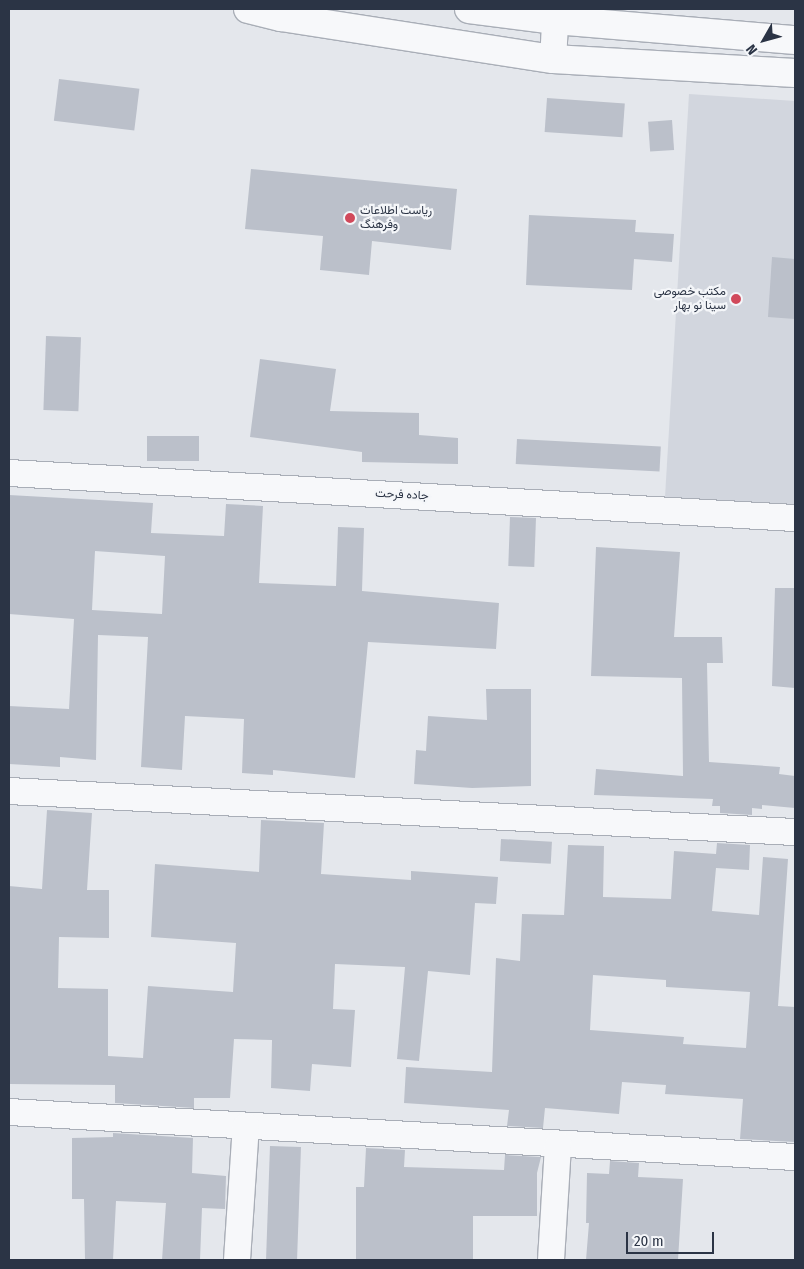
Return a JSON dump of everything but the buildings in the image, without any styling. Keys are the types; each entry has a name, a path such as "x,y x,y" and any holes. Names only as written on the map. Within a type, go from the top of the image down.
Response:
{"street":[{"path":"248,9 281,17 553,59 795,73"},
{"path":"468,9 555,14 795,40"},
{"path":"553,59 555,14"},
{"name":"جاده فرحت","path":"9,473 795,518"},
{"path":"9,792 795,832"},
{"path":"9,1112 795,1157"},
{"path":"237,1260 246,1126"},
{"path":"551,1260 558,1144"}],"shaded area":[{"name":"مکتب خصوصی سینا نو بهار","path":"689,94 795,101 795,506 665,497"}],"place":[{"name":"ریاست اطلاعات وفرهنگ","path":"350,218"},
{"name":"مکتب خصوصی سینا نو بهار","path":"736,299"}]}
